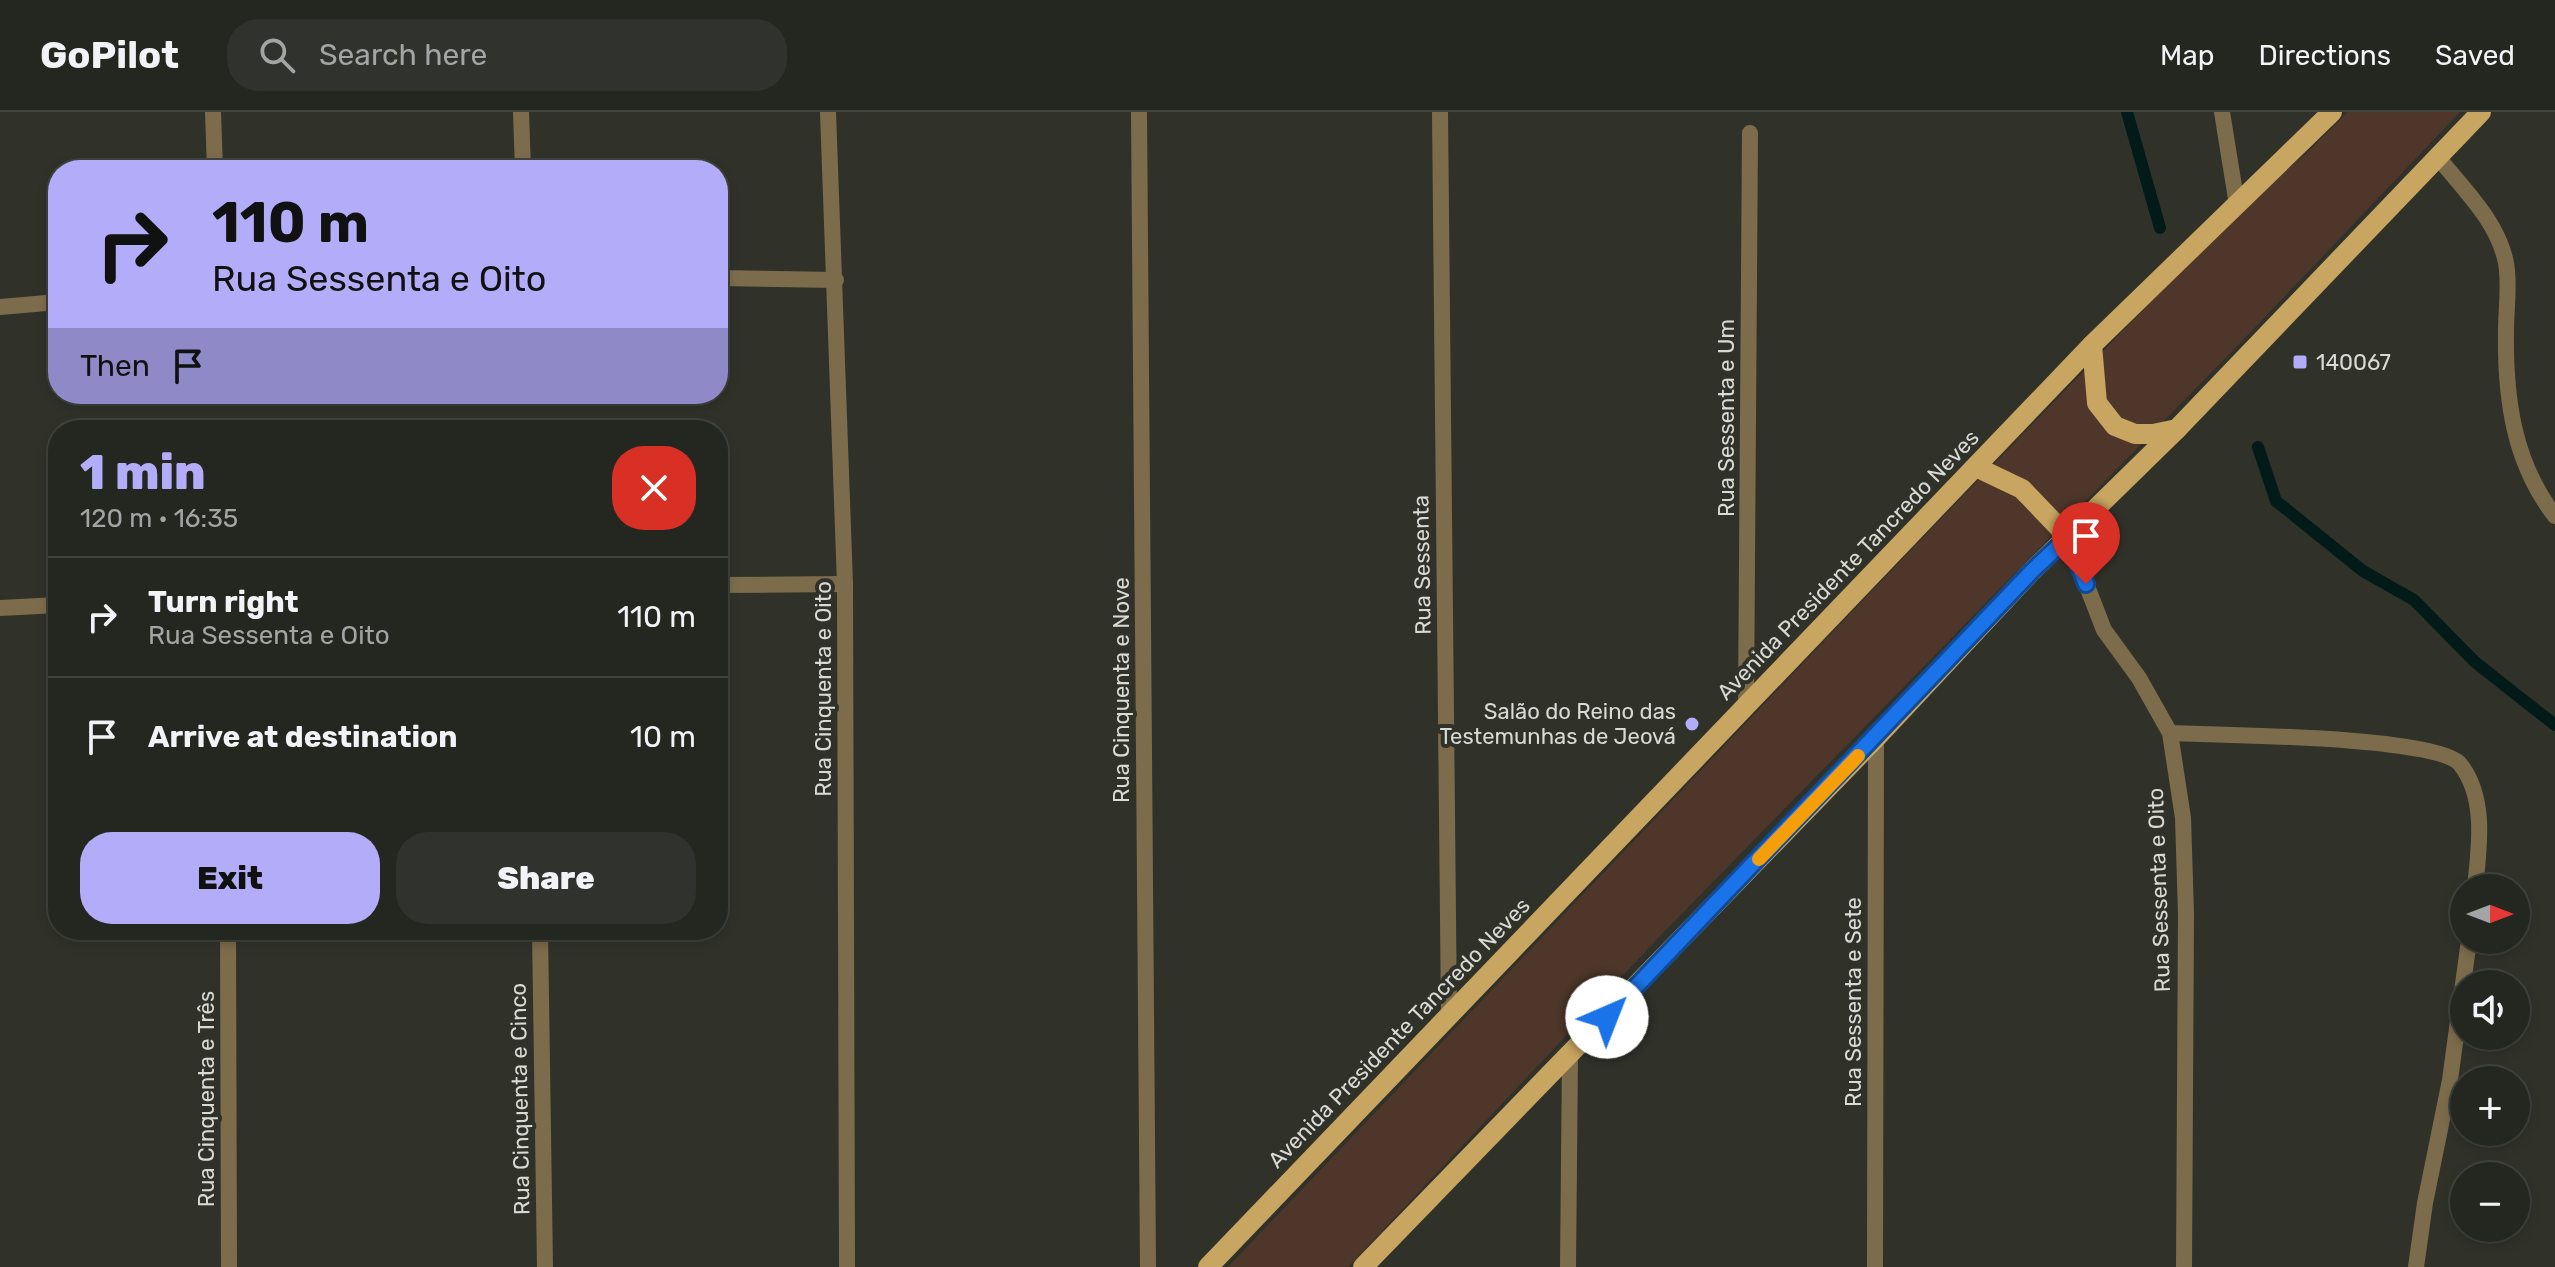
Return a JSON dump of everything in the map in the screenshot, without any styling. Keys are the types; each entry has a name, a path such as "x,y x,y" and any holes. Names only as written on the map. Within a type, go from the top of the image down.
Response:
{"main road":[{"name":"Avenida Presidente Tancredo Neves","path":"1208,1267 2092,345 2332,112"},
{"path":"1363,1267 1876,738 2032,571 2177,429 2481,112"},
{"path":"2092,345 2097,403 2115,426 2135,434 2177,429"},
{"path":"1976,467 2022,489 2068,537"}],"street":[{"path":"213,112 215,160"},
{"path":"521,112 523,160"},
{"name":"Rua Cinquenta e Oito","path":"828,112 845,584 847,1267"},
{"name":"Rua Cinquenta e Nove","path":"1139,112 1148,1267"},
{"name":"Rua Sessenta","path":"1440,112 1449,1017"},
{"path":"2222,112 2237,205"},
{"name":"Rua Sessenta e Um","path":"1746,704 1750,133"},
{"path":"2437,156 2491,224 2506,264 2506,340 2511,413 2520,455 2555,516"},
{"path":"728,278 836,280"},
{"path":"0,307 48,303"},
{"name":"Rua Sessenta e Oito","path":"2068,537 2104,630 2139,678 2170,733 2183,818 2186,914 2184,1267"},
{"path":"728,585 845,584"},
{"path":"0,608 48,606"},
{"path":"2170,733 2357,741 2425,749 2457,760 2472,781 2478,810 2480,842 2477,874"},
{"name":"Rua Sessenta e Sete","path":"1875,1267 1876,738"},
{"name":"Rua Cinquenta e Três","path":"228,940 229,1267"},
{"name":"Rua Cinquenta e Cinco","path":"540,940 545,1267"},
{"path":"2416,1267 2425,1203 2450,1080 2467,954"},
{"path":"1568,1267 1570,1055"}],"shaded area":[{"path":"2348,112 2460,112 2243,340 1659,937 1348,1267 1228,1267 1905,556 2257,192 2305,155"}],"waterway":[{"path":"2127,112 2160,228"},
{"path":"2258,447 2276,501 2363,571 2414,600 2475,662 2555,725"}],"slow traffic":[{"path":"1759,859 1858,756"}],"place":[{"name":"140067","path":"2300,362"},
{"name":"Salão do Reino das Testemunhas de Jeová","path":"1692,724"}],"route":[{"path":"1607,1017 2032,571 2068,537 2086,584"}]}
